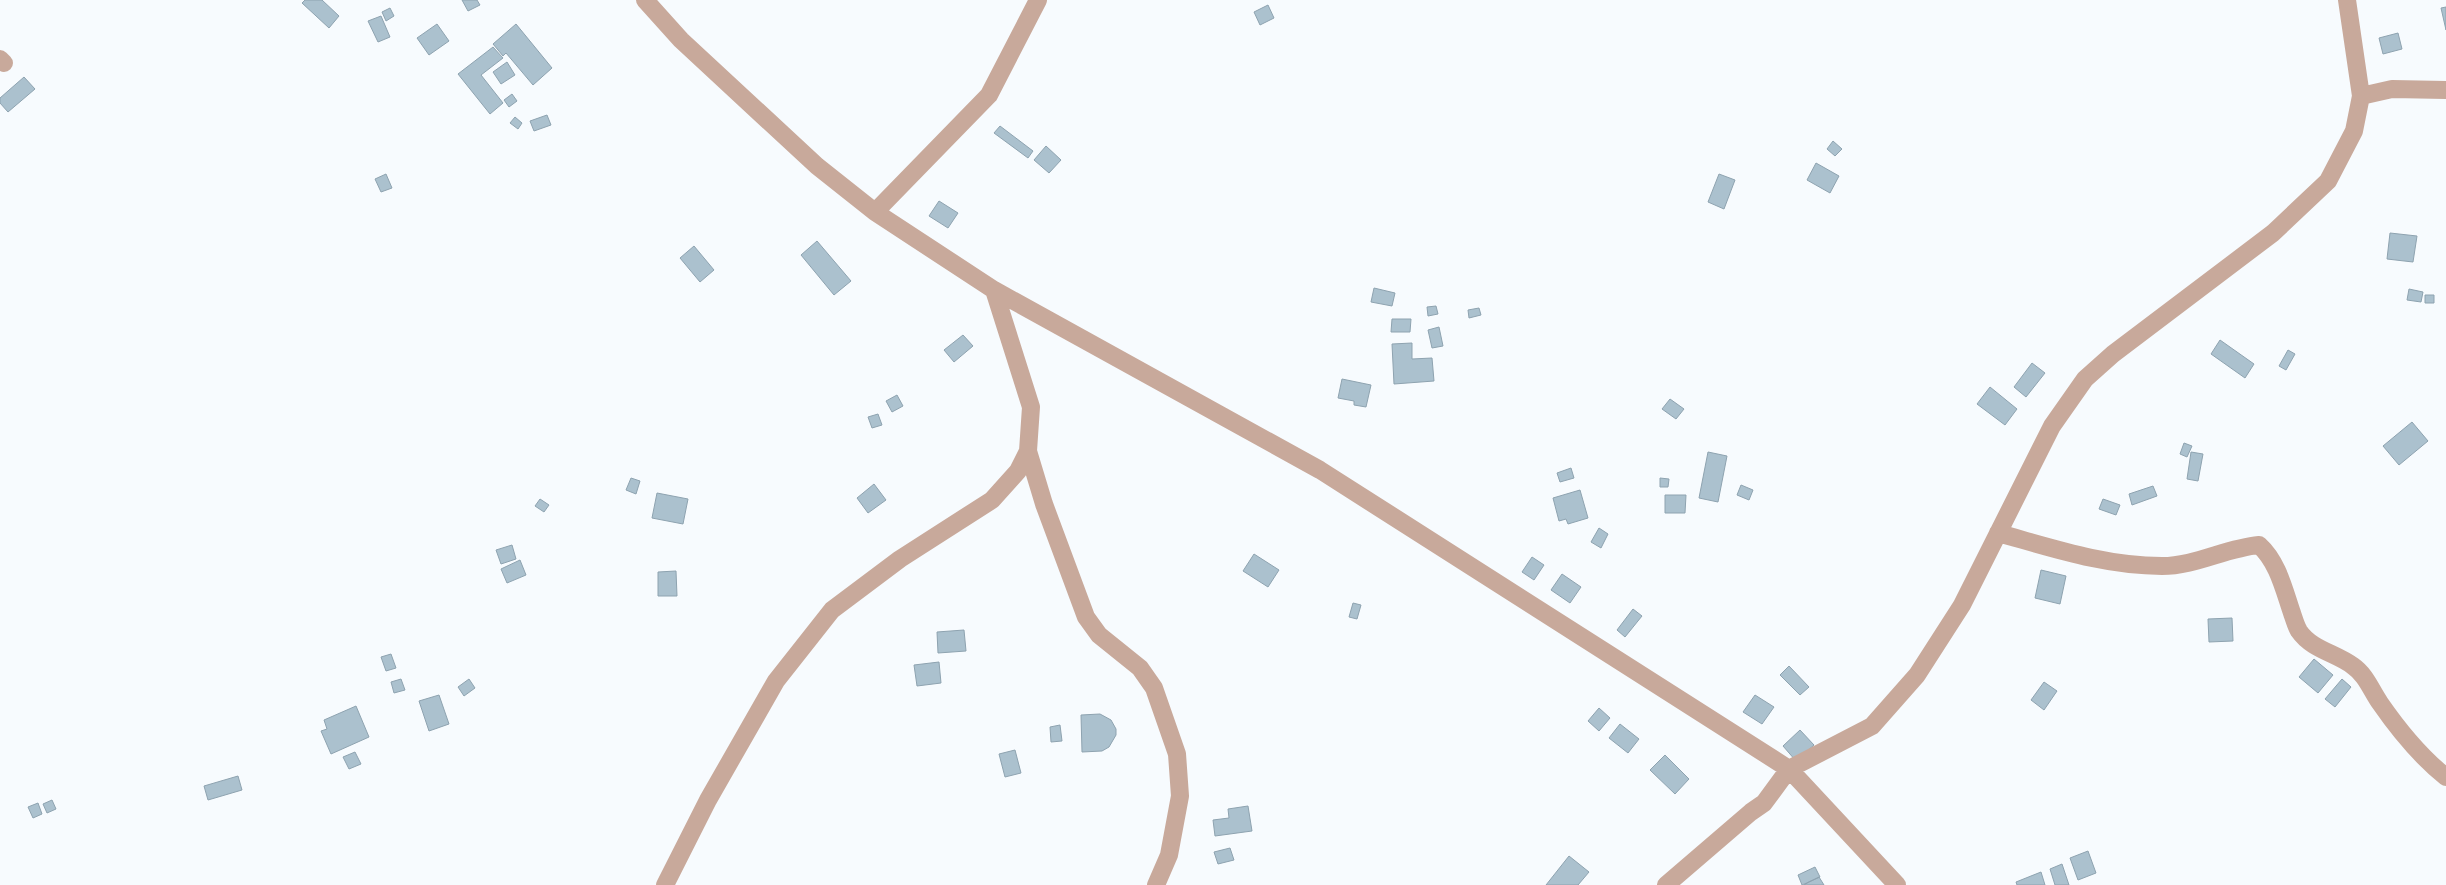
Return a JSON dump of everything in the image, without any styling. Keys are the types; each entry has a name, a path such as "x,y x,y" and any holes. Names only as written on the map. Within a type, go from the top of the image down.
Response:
{"street":[{"path":"645,0 681,40 816,166 875,212 994,290 1320,470 1789,769 1897,885"},
{"path":"875,212 989,95 1038,0"},
{"path":"1666,885 1751,812 1764,804 1789,769 1872,726 1917,674 1962,605 2052,426 2085,379 2120,348 2273,233 2328,181 2354,130 2361,96 2347,0"},
{"path":"2361,96 2392,89 2446,90"},
{"path":"994,290 1031,407 1028,451 1044,504 1086,617 1099,635 1140,668 1154,688 1177,754 1180,796 1169,855 1156,885"},
{"path":"665,885 708,800 776,681 832,610 900,559 992,500 1018,471 1028,451"},
{"path":"1998,533 2090,559 2162,566 2188,562 2242,546 2259,545 2274,564 2298,630 2310,643 2352,665 2362,674 2379,702 2411,742 2433,767 2446,777"}],"building":[{"path":"305,0 322,0 339,16 329,28 302,3"},
{"path":"462,0 477,0 480,5 468,11"},
{"path":"1268,5 1274,18 1260,25 1254,12"},
{"path":"2446,7 2446,30 2441,8"},
{"path":"390,8 394,16 386,21 382,12"},
{"path":"381,16 390,37 378,42 368,21"},
{"path":"437,24 449,41 429,55 417,38"},
{"path":"516,24 552,68 533,85 506,53 503,56 493,44"},
{"path":"2398,33 2402,49 2383,54 2379,38"},
{"path":"493,47 503,58 481,75 503,103 490,114 458,74"},
{"path":"507,62 515,75 501,84 493,72"},
{"path":"24,77 35,89 8,112 0,103 0,98"},
{"path":"512,94 517,101 509,107 504,100"},
{"path":"547,115 551,125 534,131 530,121"},
{"path":"515,117 522,123 518,129 510,123"},
{"path":"1000,126 1033,151 1028,158 994,133"},
{"path":"1833,141 1842,149 1835,156 1827,149"},
{"path":"1046,146 1061,160 1049,173 1034,160"},
{"path":"1816,163 1839,176 1830,193 1807,180"},
{"path":"386,174 392,188 381,192 375,179"},
{"path":"1719,174 1735,180 1724,209 1708,202"},
{"path":"939,201 958,213 948,228 929,216"},
{"path":"2390,233 2417,236 2413,262 2387,259"},
{"path":"817,241 851,281 834,295 801,255"},
{"path":"694,246 714,270 700,282 680,258"},
{"path":"1374,288 1395,293 1392,306 1371,302"},
{"path":"2409,289 2423,292 2421,302 2407,300"},
{"path":"2425,295 2434,295 2434,303 2425,303"},
{"path":"1436,306 1438,314 1428,316 1427,307"},
{"path":"1479,308 1481,315 1469,318 1468,310"},
{"path":"1392,319 1411,319 1410,332 1391,332"},
{"path":"1439,327 1443,346 1432,348 1428,330"},
{"path":"963,335 973,346 954,362 944,350"},
{"path":"2220,340 2254,364 2245,378 2211,354"},
{"path":"1412,343 1412,359 1432,358 1434,381 1394,384 1392,344"},
{"path":"2288,350 2295,354 2286,370 2279,366"},
{"path":"2032,363 2045,373 2026,397 2014,387"},
{"path":"1342,379 1371,385 1366,407 1354,405 1354,401 1338,398"},
{"path":"1990,387 2017,409 2005,425 1977,404"},
{"path":"897,395 903,406 892,412 886,401"},
{"path":"1670,399 1684,409 1676,419 1662,409"},
{"path":"878,414 882,425 872,428 868,417"},
{"path":"2412,422 2428,441 2399,465 2383,446"},
{"path":"2184,443 2192,446 2187,457 2180,454"},
{"path":"1708,452 1727,456 1718,502 1699,498"},
{"path":"2191,452 2203,454 2198,481 2187,479"},
{"path":"1571,468 1574,478 1560,482 1557,473"},
{"path":"631,478 640,481 636,494 626,490"},
{"path":"1660,478 1669,479 1668,487 1660,487"},
{"path":"874,484 886,500 868,513 857,498"},
{"path":"1741,485 1753,490 1749,500 1737,495"},
{"path":"2153,486 2157,496 2132,505 2129,494"},
{"path":"1580,490 1588,518 1568,524 1566,519 1559,521 1553,498"},
{"path":"657,493 688,499 683,524 652,518"},
{"path":"1665,495 1686,495 1685,513 1665,513"},
{"path":"540,499 549,505 544,512 535,506"},
{"path":"2103,499 2120,505 2116,515 2099,509"},
{"path":"1599,528 1608,534 1601,548 1591,542"},
{"path":"512,545 516,559 501,564 496,550"},
{"path":"1254,554 1279,570 1268,587 1243,571"},
{"path":"1532,557 1544,565 1534,580 1522,572"},
{"path":"520,560 526,575 507,583 501,569"},
{"path":"2041,570 2066,576 2060,604 2035,598"},
{"path":"676,571 677,596 658,596 658,572"},
{"path":"1562,574 1581,587 1570,603 1551,590"},
{"path":"1353,603 1361,605 1357,619 1349,617"},
{"path":"1633,609 1642,616 1625,637 1617,630"},
{"path":"2232,618 2233,641 2209,642 2208,619"},
{"path":"964,630 966,651 938,653 937,632"},
{"path":"391,654 396,668 386,671 381,657"},
{"path":"2314,659 2333,675 2318,693 2299,677"},
{"path":"939,662 941,683 917,686 914,665"},
{"path":"1789,666 1809,687 1800,695 1780,675"},
{"path":"401,679 405,690 394,693 391,682"},
{"path":"469,679 475,688 464,696 458,687"},
{"path":"2342,679 2351,687 2335,707 2325,699"},
{"path":"2044,682 2057,691 2044,710 2031,700"},
{"path":"439,695 449,724 429,731 419,701"},
{"path":"1755,695 1774,707 1762,724 1743,712"},
{"path":"356,706 369,737 331,754 321,731 327,729 324,720"},
{"path":"1599,708 1610,718 1599,731 1588,721"},
{"path":"1100,714 1111,720 1116,729 1116,735 1109,747 1102,751 1082,752 1081,715"},
{"path":"1620,724 1639,739 1628,753 1609,738"},
{"path":"1060,725 1062,741 1051,742 1050,727"},
{"path":"1800,730 1814,745 1796,761 1783,746"},
{"path":"1015,750 1021,773 1005,777 999,754"},
{"path":"355,752 361,764 349,769 343,757"},
{"path":"1665,755 1689,779 1675,794 1650,770"},
{"path":"238,776 242,790 208,800 204,786"},
{"path":"52,800 56,809 47,813 43,804"},
{"path":"38,803 42,814 33,818 28,807"},
{"path":"1248,806 1252,831 1215,836 1213,820 1229,818 1228,809"},
{"path":"1230,848 1234,860 1218,864 1214,852"},
{"path":"2088,851 2096,873 2078,880 2070,858"},
{"path":"1569,856 1589,872 1578,885 1546,885"},
{"path":"2062,864 2069,885 2055,885 2050,869"},
{"path":"1815,867 1820,877 1802,885 1798,875"},
{"path":"2041,872 2045,885 2017,885 2016,882"},
{"path":"1819,877 1824,885 1804,885 1809,882"}]}
